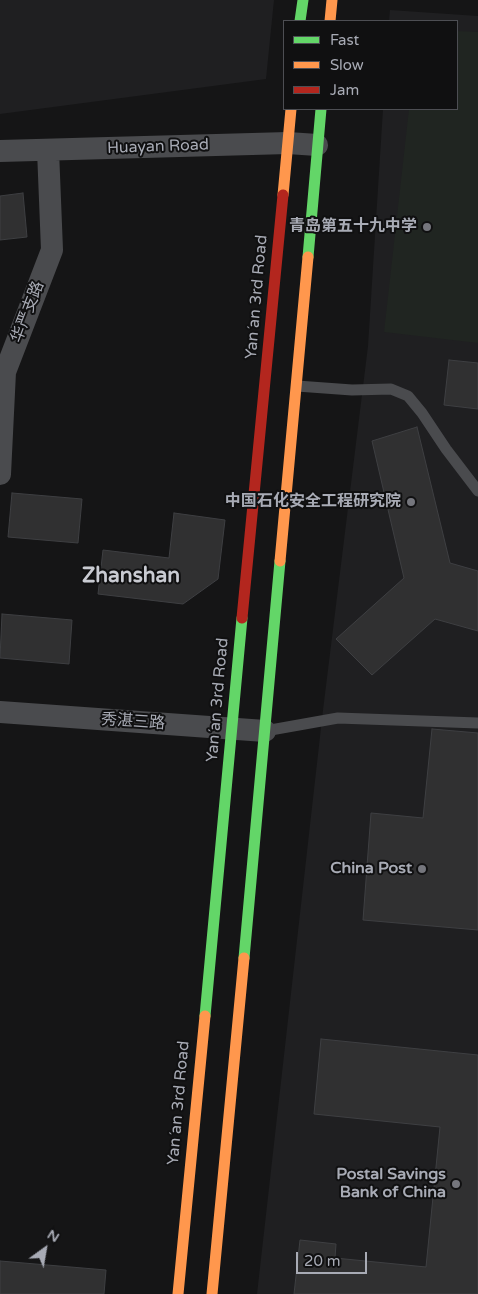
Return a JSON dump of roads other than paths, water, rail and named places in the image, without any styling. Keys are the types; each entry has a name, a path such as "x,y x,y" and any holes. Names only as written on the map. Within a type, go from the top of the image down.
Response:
{"main road":[{"path":"300,20 303,0"},
{"path":"330,20 332,0"},
{"name":"Yan´an 3rd Road","path":"178,1294 291,110"},
{"path":"212,1294 266,731 320,110"}],"street":[{"name":"Huayan Road","path":"0,151 288,143 317,145"},
{"name":"华严支路","path":"0,474 5,372 52,250 48,150"},
{"name":"秀湛三路","path":"0,712 266,731"}],"lane":[{"path":"295,386 352,390 391,389 408,396 478,491"},
{"path":"266,731 338,718 478,722"}],"place":[{"name":"青岛第五十九中学","path":"427,227"},
{"name":"中国石化安全工程研究院","path":"411,502"},
{"name":"China Post","path":"422,869"},
{"name":"Postal Savings Bank of China","path":"456,1184"}],"district":[{"name":"Zhanshan","path":"131,576"}]}
